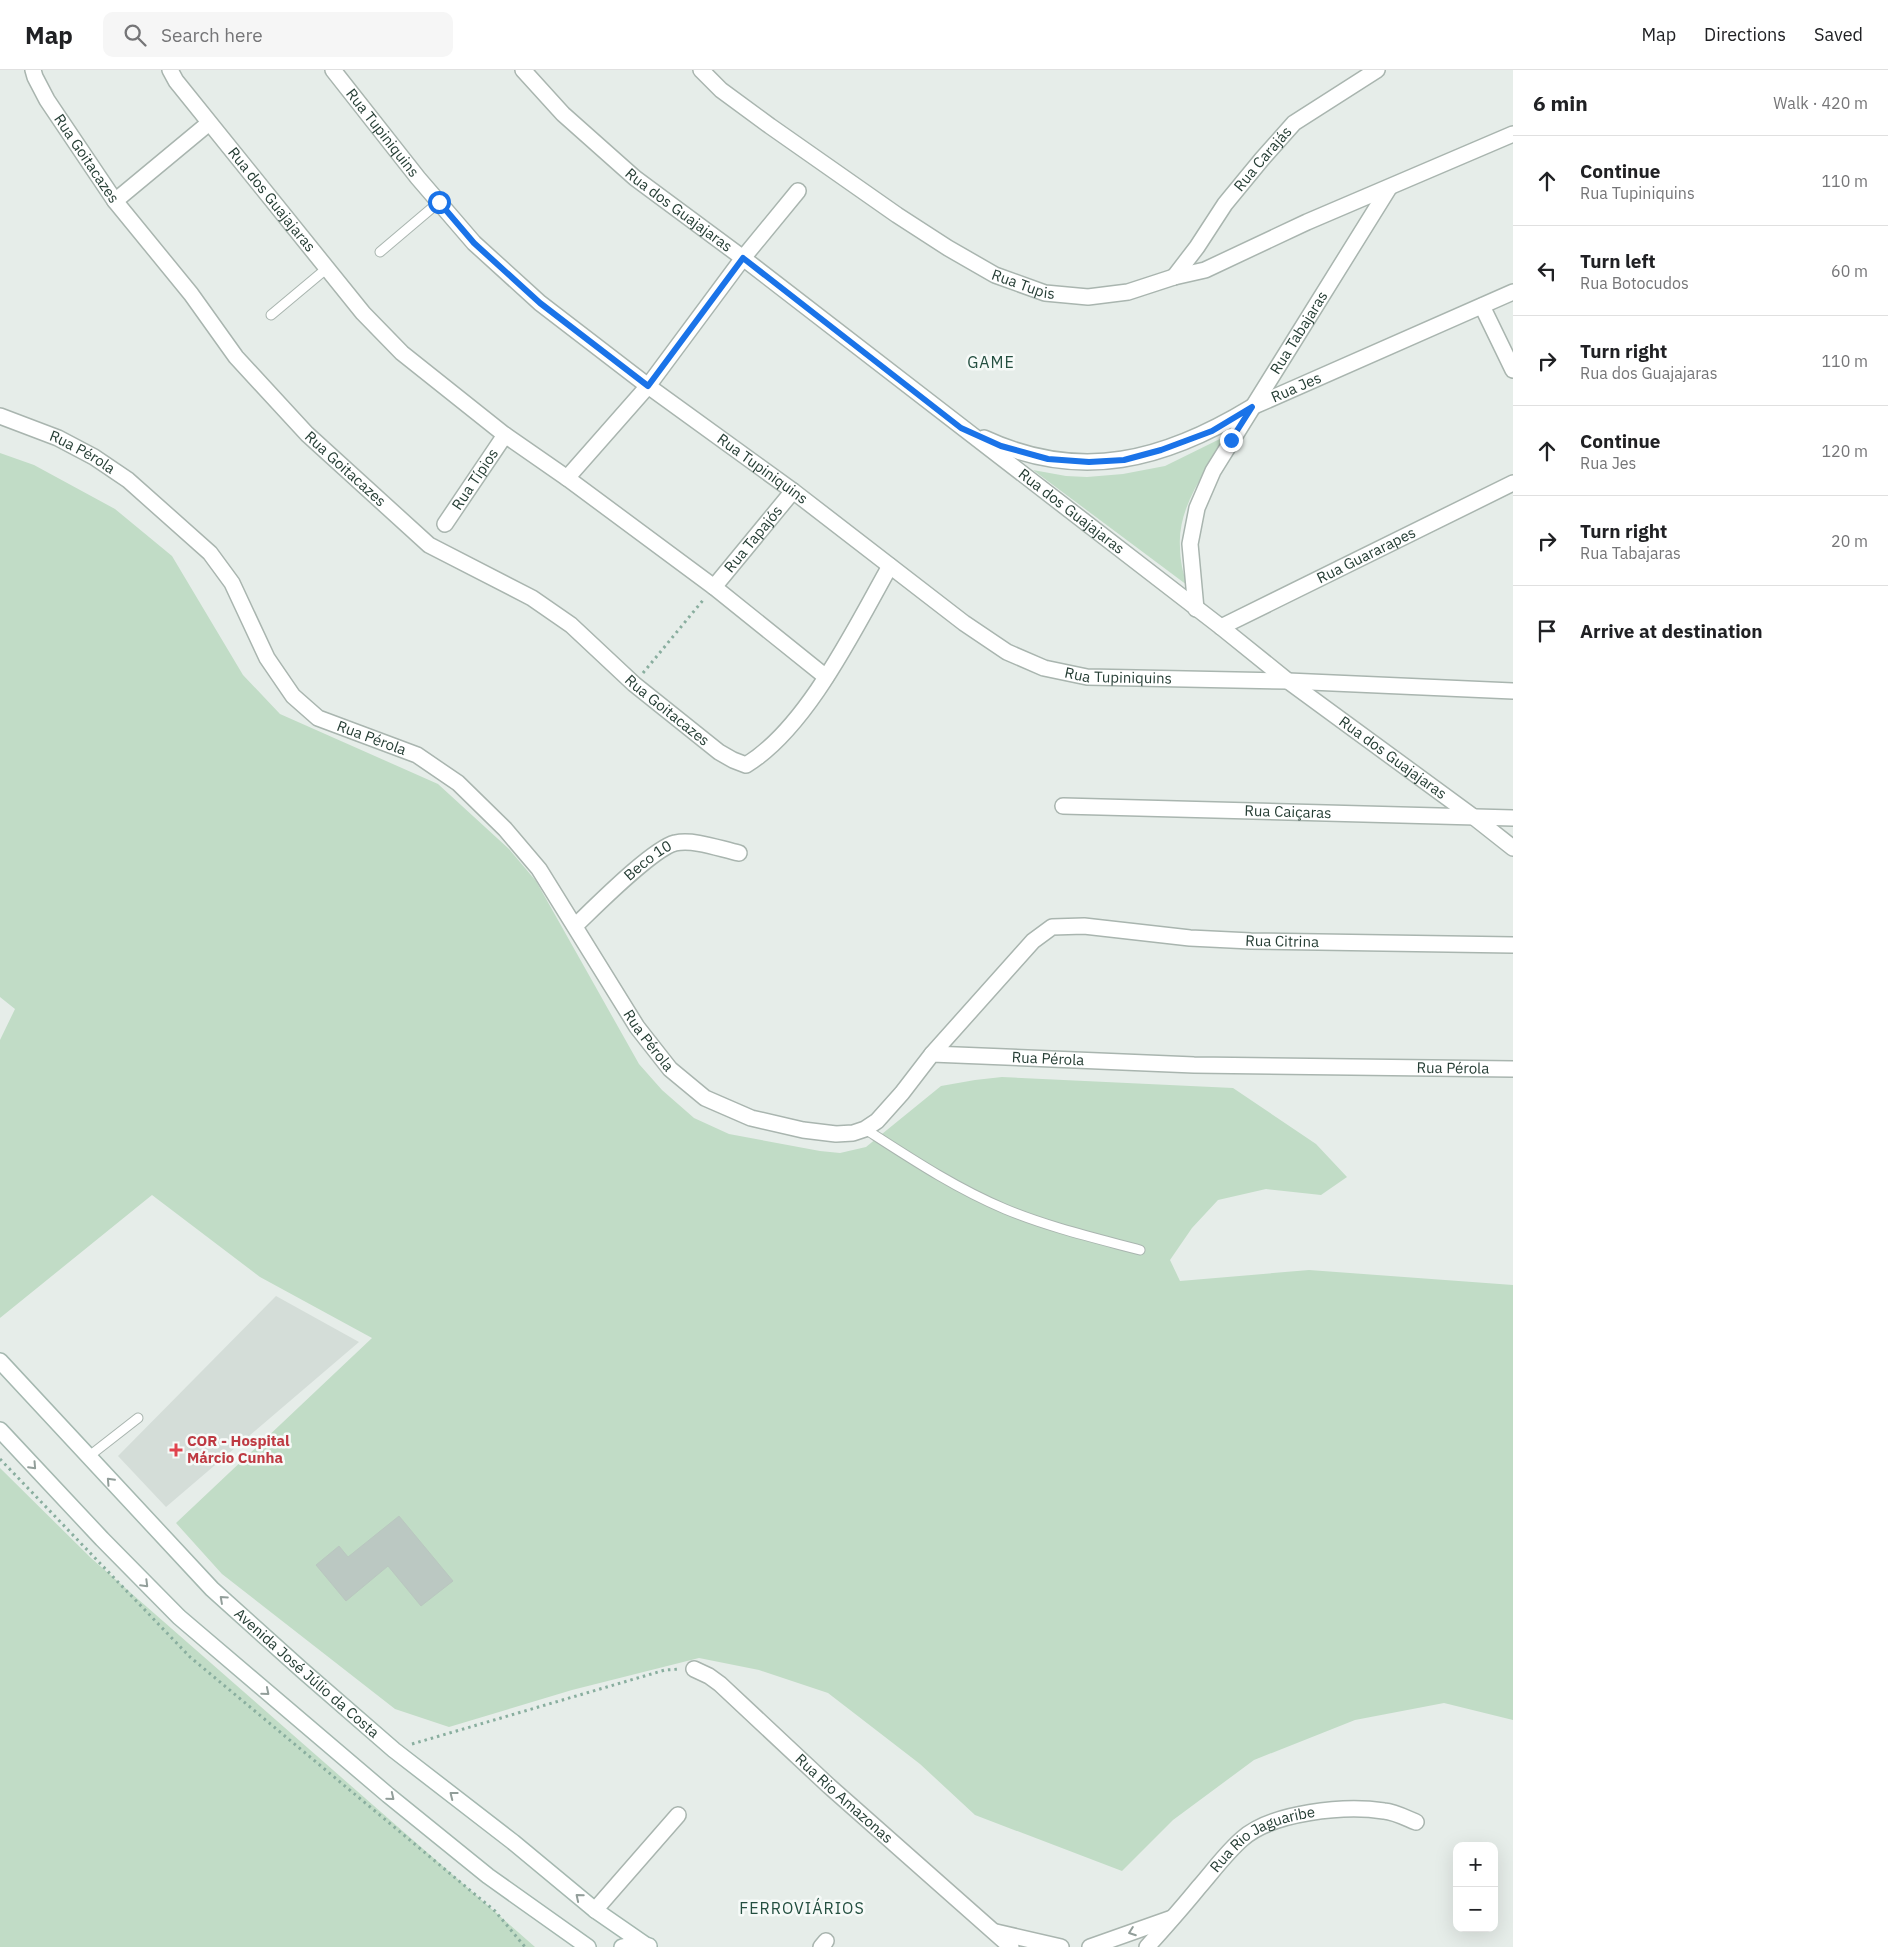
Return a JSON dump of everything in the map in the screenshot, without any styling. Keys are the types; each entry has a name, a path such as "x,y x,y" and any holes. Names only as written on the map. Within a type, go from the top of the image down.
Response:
{"street":[{"name":"Rua dos Guajajaras","path":"170,70 176,81 326,269 363,313 402,353 505,435 568,478 714,587 826,676"},
{"name":"Rua Tupiniquins","path":"333,70 474,243 540,303 648,386 793,491 964,623 1007,652 1044,668 1087,677 1288,681 1513,690"},
{"name":"Rua dos Guajajaras","path":"523,70 563,114 635,178 743,258 961,428 1222,627 1288,681 1513,848"},
{"name":"Rua Tupis","path":"701,70 721,90 818,160 934,239 994,275 1045,294 1088,297 1128,292 1174,277 1205,270 1307,222 1389,188"},
{"name":"Rua Carajás","path":"1174,277 1226,204 1262,158 1294,124 1377,70"},
{"name":"Rua Goitacazes","path":"34,73 48,100 115,201 191,294 236,357 307,434 428,545 532,598 571,626 634,684 719,752 733,760 746,764 770,748 802,712 826,676"},
{"path":"115,201 209,123"},
{"path":"1389,188 1513,134"},
{"name":"Rua Tabajaras","path":"1196,609 1190,544 1197,508 1213,471 1389,188"},
{"path":"568,478 648,386 743,258 798,190"},
{"name":"Rua Jes","path":"961,428 1001,446 1048,459 1089,462 1124,460 1161,450 1212,431 1252,407 1513,292"},
{"path":"1482,306 1513,370"},
{"name":"Rua Pérola","path":"0,416 58,438 94,456 128,480 210,553 232,583 267,658 293,696 318,718 417,756 458,783 504,829 539,869 638,1027 670,1069 705,1098 751,1118 803,1130 836,1134 854,1133 865,1129 889,1109 932,1054 1194,1065 1513,1069"},
{"name":"Rua Típios","path":"445,524 505,435"},
{"name":"Rua Guararapes","path":"1222,627 1513,483"},
{"name":"Rua Tapajós","path":"714,587 793,491"},
{"path":"826,676 890,566"},
{"name":"Rua Caiçaras","path":"1063,806 1513,818"},
{"name":"Beco 10","path":"575,926 648,859 675,843 692,843 739,853"},
{"name":"Rua Citrina","path":"932,1054 1033,941 1052,927 1084,926 1190,938 1251,941 1513,945"},
{"name":"Avenida José Júlio da Costa","path":"0,1361 212,1589 394,1750 513,1842 595,1910 649,1946"},
{"path":"0,1430 178,1617 381,1789 473,1864 588,1947"},
{"name":"Rua Rio Amazonas","path":"694,1669 720,1684 829,1786 1011,1947"},
{"name":"Rua Rio Jaguaribe","path":"1147,1947 1174,1918 1226,1854 1243,1837 1268,1824 1308,1813 1348,1807 1386,1811 1416,1822"},
{"path":"595,1910 678,1815"},
{"path":"1090,1947 1174,1918"},
{"name":"Rua Rio Amazonas","path":"992,1931 1061,1947"},
{"path":"622,1947 636,1944 649,1946"}],"lane":[{"path":"380,252 439,202"},
{"path":"270,315 326,269"},
{"path":"865,1129 957,1185 1003,1209 1068,1231 1140,1250"},
{"path":"88,1457 138,1418"}],"path":[{"path":"634,684 714,587"},
{"path":"394,1750 665,1670 694,1669"}],"shaded area":[{"path":"276,1296 359,1342 166,1507 118,1456"}],"green space":[{"path":"1232,433 1196,486 1184,516 1180,532 1180,552 1187,585 1033,470 1066,476 1087,477 1123,474 1165,466"},
{"path":"0,453 34,465 115,509 172,556 243,675 280,714 438,784 509,849 536,881 639,1064 662,1090 694,1118 729,1134 840,1153 866,1147 941,1086 975,1080 1002,1077 1233,1088 1316,1144 1347,1177 1321,1195 1266,1189 1218,1200 1192,1228 1170,1260 1180,1281 1309,1270 1513,1285 1513,1720 1444,1703 1355,1720 1254,1760 1173,1820 1122,1871 975,1815 920,1764 828,1693 759,1670 699,1658 572,1690 449,1727 395,1709 222,1574 176,1523 372,1338 260,1277 152,1195 0,1318 0,1040 15,1009 0,997"},
{"path":"0,1468 91,1558 535,1947 0,1947"}],"building":[{"path":"399,1516 453,1581 421,1606 388,1566 346,1601 316,1565 339,1546 348,1557"}],"place":[{"name":"COR - Hospital Márcio Cunha","path":"176,1450"}],"district":[{"name":"GAME","path":"991,362"},
{"name":"FERROVIÁRIOS","path":"802,1908"}],"route":[{"path":"439,202 474,243 540,303 648,386 743,258 961,428 1001,446 1048,459 1089,462 1124,460 1161,450 1212,431 1252,407 1231,440"}]}
